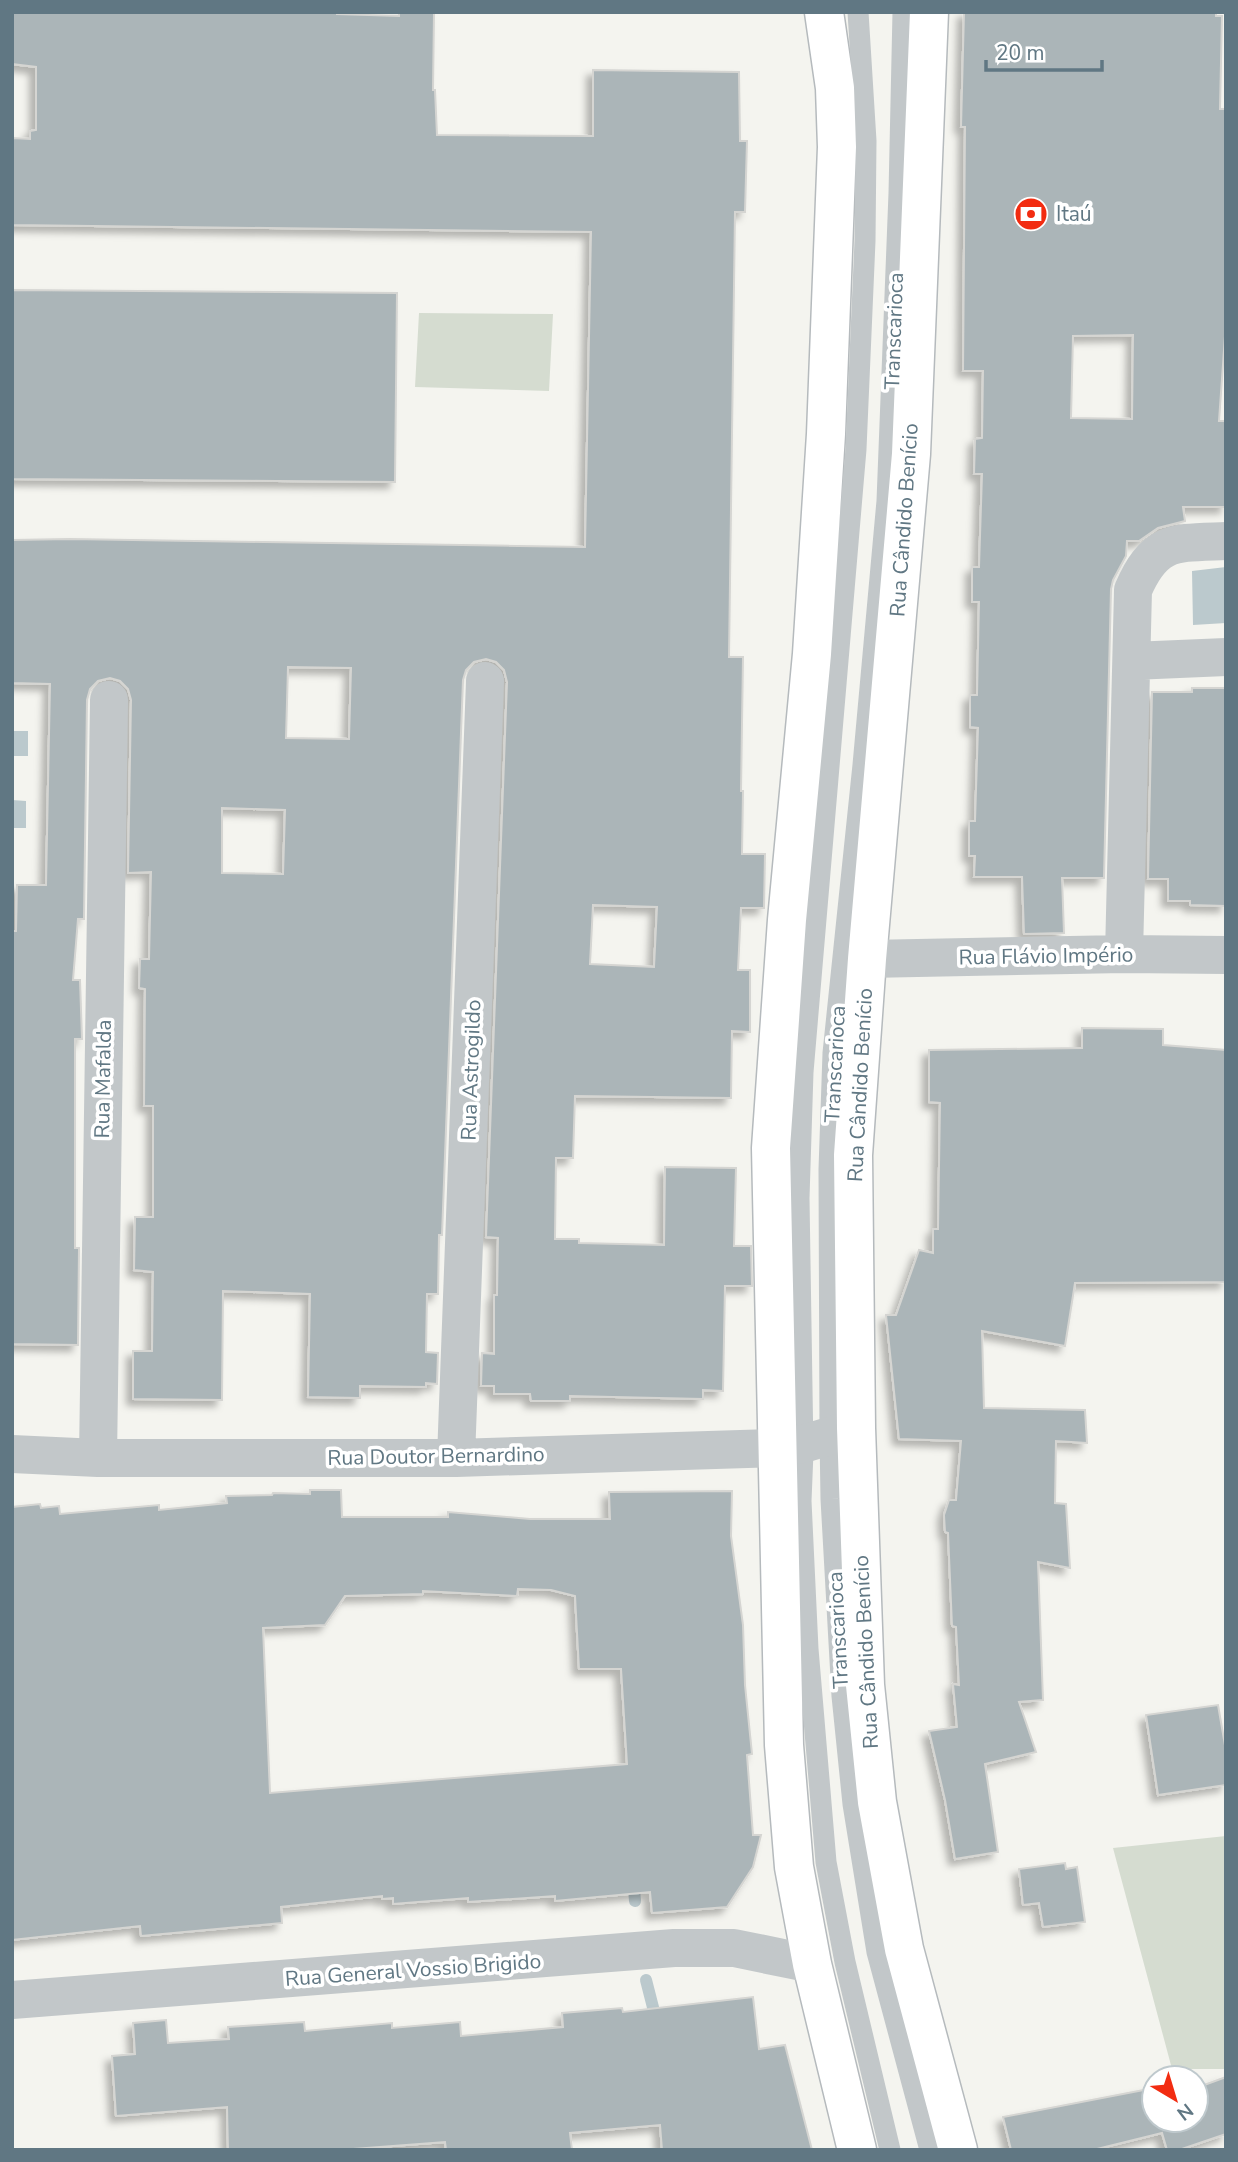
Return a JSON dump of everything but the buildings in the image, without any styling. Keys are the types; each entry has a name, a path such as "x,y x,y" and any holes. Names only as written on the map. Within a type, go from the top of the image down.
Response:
{"main road":[{"name":"Rua Cândido Benício","path":"824,12 835,88 837,147 826,435 813,654 786,920 771,1148 816,1439 865,1685 877,1802 904,1949 958,2150"},
{"name":"Rua Cândido Benício","path":"858,2150 812,1964 794,1867 784,1745 816,1439 853,1155 867,959 911,454 929,12"}],"street":[{"path":"1124,954 1133,590 1142,569 1161,549 1188,542 1226,541"},
{"path":"1132,661 1226,657"},
{"name":"Rua Astrogildo","path":"456,1458 485,681"},
{"name":"Rua Mafalda","path":"98,1458 108,700"},
{"name":"Rua Flávio Império","path":"867,959 1124,954 1226,955"},
{"name":"Rua Doutor Bernardino","path":"12,1454 98,1458 456,1458 816,1439"},
{"name":"Rua General Vossio Brigido","path":"12,2000 674,1948 734,1948 812,1964"}],"lane":[{"name":"Transcarioca","path":"858,12 866,141 865,241 856,449 803,1072 799,1198 816,1439 831,1499 842,1696 853,1804 877,1952 930,2150"},
{"name":"Transcarioca","path":"890,2150 845,1962 826,1862 808,1649 801,1501 816,1439 833,1053 865,751 887,501 903,12"}],"shaded area":[{"path":"419,313 553,314 549,391 415,387"},
{"path":"1226,567 1226,623 1193,625 1192,571"},
{"path":"12,731 28,731 28,756 12,756"},
{"path":"12,800 26,801 26,828 12,828"},
{"path":"1226,1836 1226,2069 1210,2069 1210,2064 1171,2064 1113,1848"}],"waterway":[{"path":"633,1877 635,1901"},
{"path":"646,1980 657,2023"}],"place":[{"name":"Itaú","path":"1031,214"}]}
